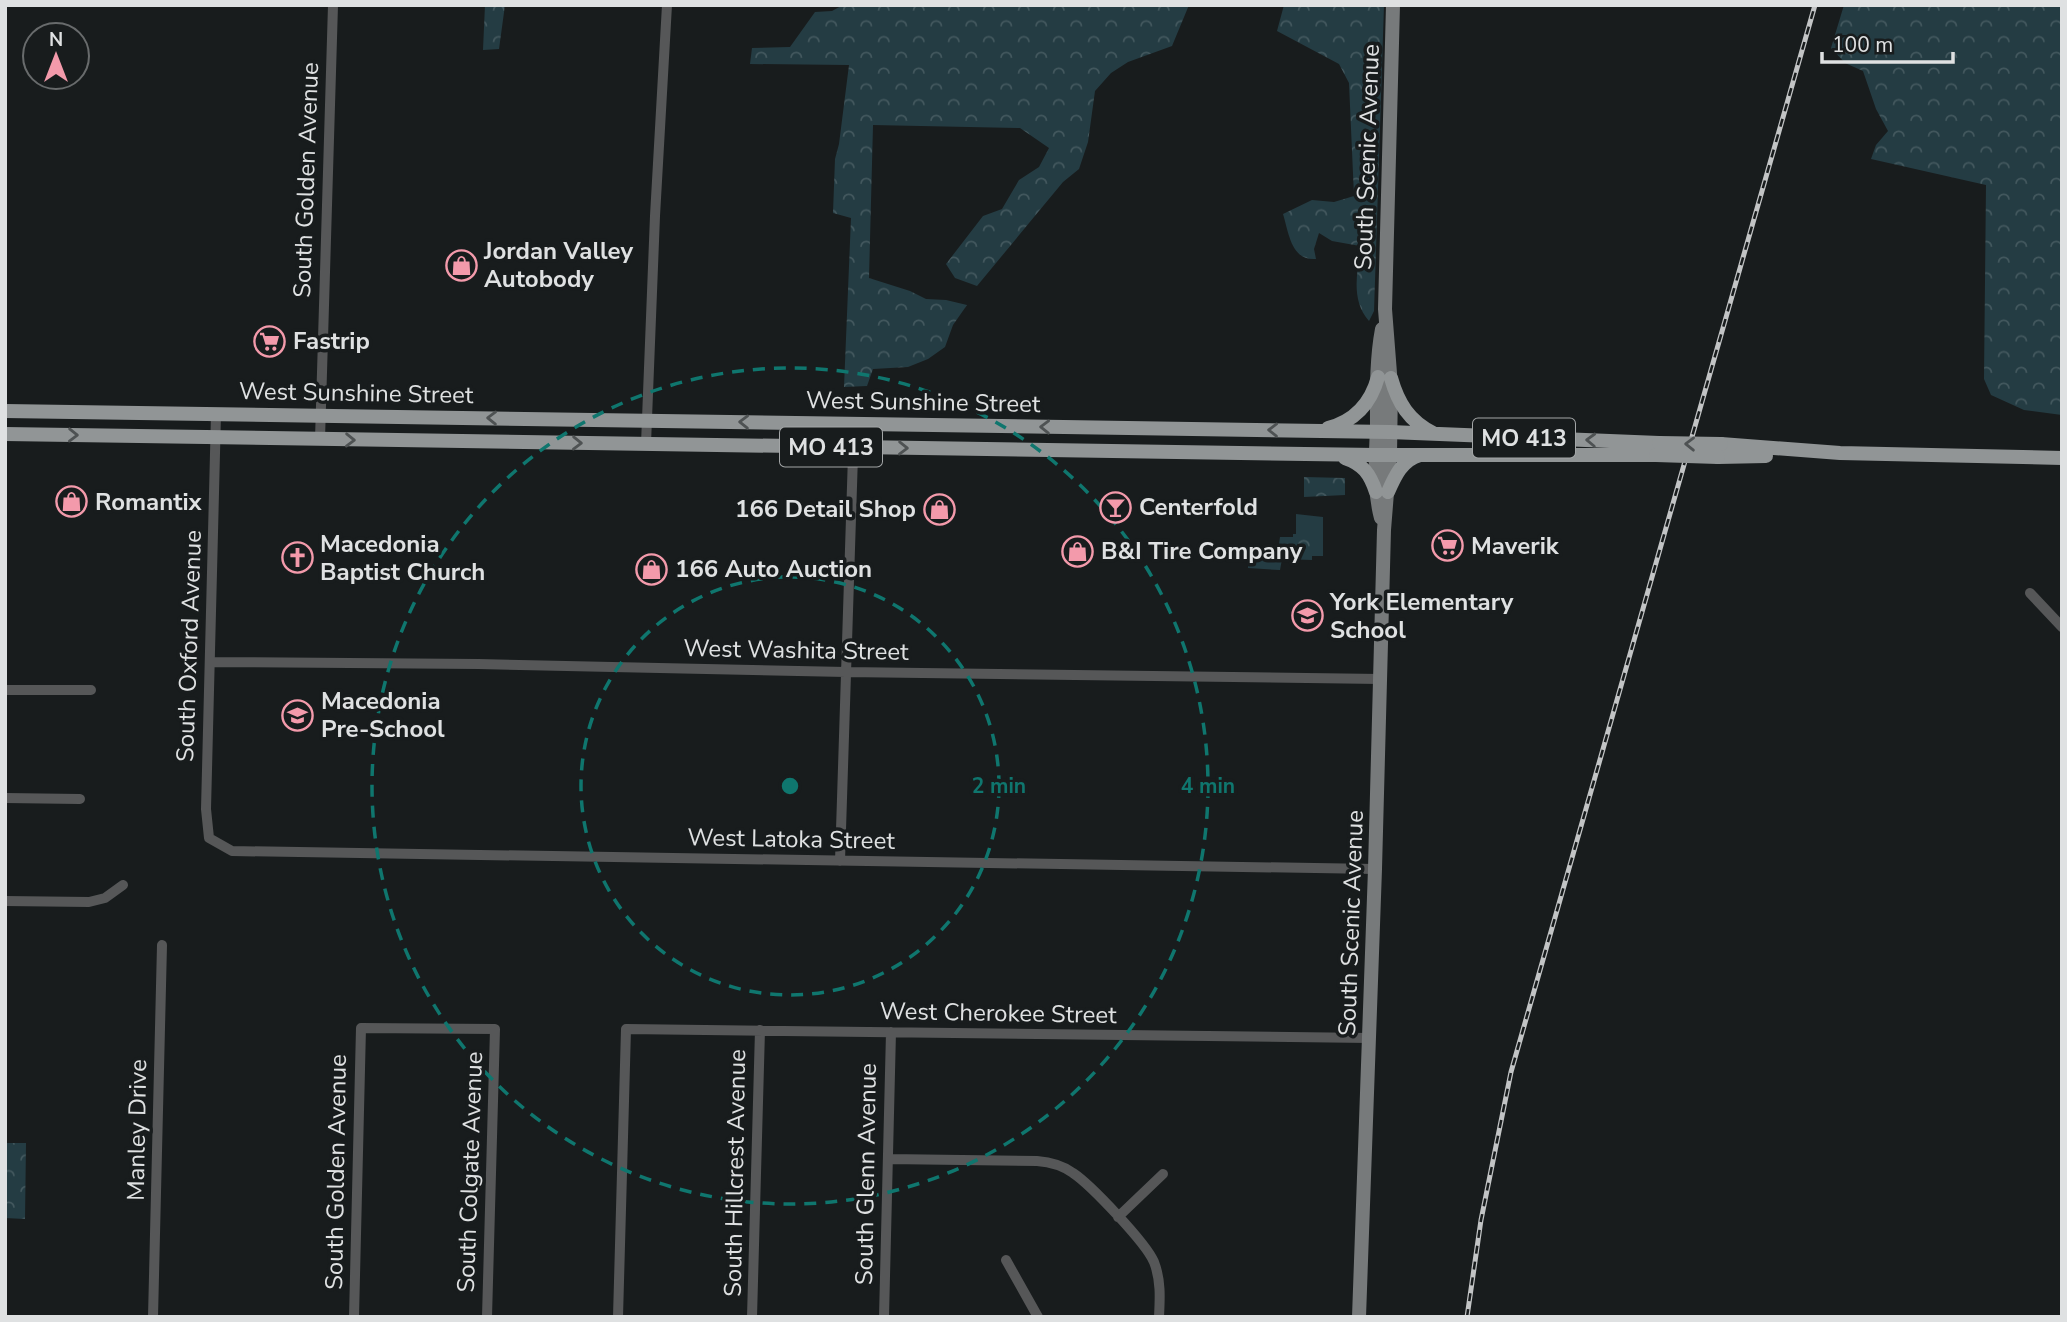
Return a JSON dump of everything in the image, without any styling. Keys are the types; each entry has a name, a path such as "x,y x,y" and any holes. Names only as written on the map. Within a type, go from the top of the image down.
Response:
{"main road":[{"name":"South Scenic Avenue","path":"1359,1317 1381,679 1385,309 1394,5"},
{"path":"1319,431 1343,423 1360,411 1384,377 1405,411 1416,423 1434,434"},
{"name":"West Sunshine Street","path":"5,411 1383,432 1657,449 2062,457"},
{"name":"West Sunshine Street","path":"5,435 1383,455 1657,449"},
{"path":"1333,454 1361,465 1382,492 1402,465 1411,458 1424,454"}],"street":[{"name":"South Golden Avenue","path":"320,439 333,5"},
{"path":"646,444 667,5"},
{"name":"South Oxford Avenue","path":"209,838 205,810 216,414"},
{"path":"840,861 854,424"},
{"path":"2031,593 2062,626"},
{"name":"West Washita Street","path":"210,662 1381,679"},
{"path":"5,690 91,690"},
{"path":"5,798 80,799"},
{"name":"West Latoka Street","path":"209,838 232,851 1375,869"},
{"path":"5,901 89,902 105,898 123,885"},
{"name":"Manley Drive","path":"153,1317 162,945"},
{"name":"South Golden Avenue","path":"354,1317 361,1028"},
{"name":"South Colgate Avenue","path":"361,1028 495,1029 486,1317"},
{"name":"West Cherokee Street","path":"618,1317 626,1029 1370,1038"},
{"name":"South Hillcrest Avenue","path":"752,1317 760,1030"},
{"name":"South Glenn Avenue","path":"884,1317 891,1032"},
{"path":"888,1159 1052,1163 1079,1177 1143,1244 1154,1262 1160,1284 1159,1317"},
{"path":"1118,1217 1163,1174"},
{"path":"1006,1260 1038,1317"}],"green space":[{"path":"485,5 505,5 499,49 483,50"},
{"path":"843,5 1189,5 1172,46 1128,62 1111,73 1095,91 1088,142 1079,169 1063,182 977,286 955,278 946,264 983,216 1002,209 1019,180 1039,167 1049,148 1020,128 873,125 869,278 926,299 967,305 953,325 945,347 928,359 908,367 873,369 867,386 844,387 851,218 833,213 835,159 849,65 750,64 752,48 790,47 815,12 832,11"},
{"path":"1284,5 1384,5 1374,311 1369,321 1357,295 1360,246 1332,241 1319,233 1314,249 1316,259 1308,258 1296,251 1289,237 1283,214 1312,200 1334,202 1354,196 1349,83 1339,64 1277,31"},
{"path":"1844,5 2062,5 2062,415 2024,410 1991,395 1984,379 1986,185 1871,159 1876,145 1888,131 1876,109 1863,71 1845,63 1831,48"},
{"path":"1304,477 1345,478 1345,495 1304,497"},
{"path":"1296,514 1323,517 1323,556 1312,556 1311,534 1296,534"},
{"path":"1293,534 1312,534 1312,560 1282,559 1280,570 1248,568 1248,550 1278,551 1280,537 1293,537"},
{"path":"5,1143 26,1143 25,1219 5,1218"}],"railway":[{"path":"1467,1317 1481,1220 1511,1072 1815,5"}],"place":[{"name":"Jordan Valley Autobody","path":"461,265"},
{"name":"Fastrip","path":"270,341"},
{"name":"Romantix","path":"72,502"},
{"name":"Centerfold","path":"1116,507"},
{"name":"166 Detail Shop","path":"939,509"},
{"name":"Maverik","path":"1448,546"},
{"name":"B&I Tire Company","path":"1078,551"},
{"name":"Macedonia Baptist Church","path":"297,558"},
{"name":"166 Auto Auction","path":"652,569"},
{"name":"York Elementary School","path":"1307,616"},
{"name":"Macedonia Pre-School","path":"298,715"}]}
